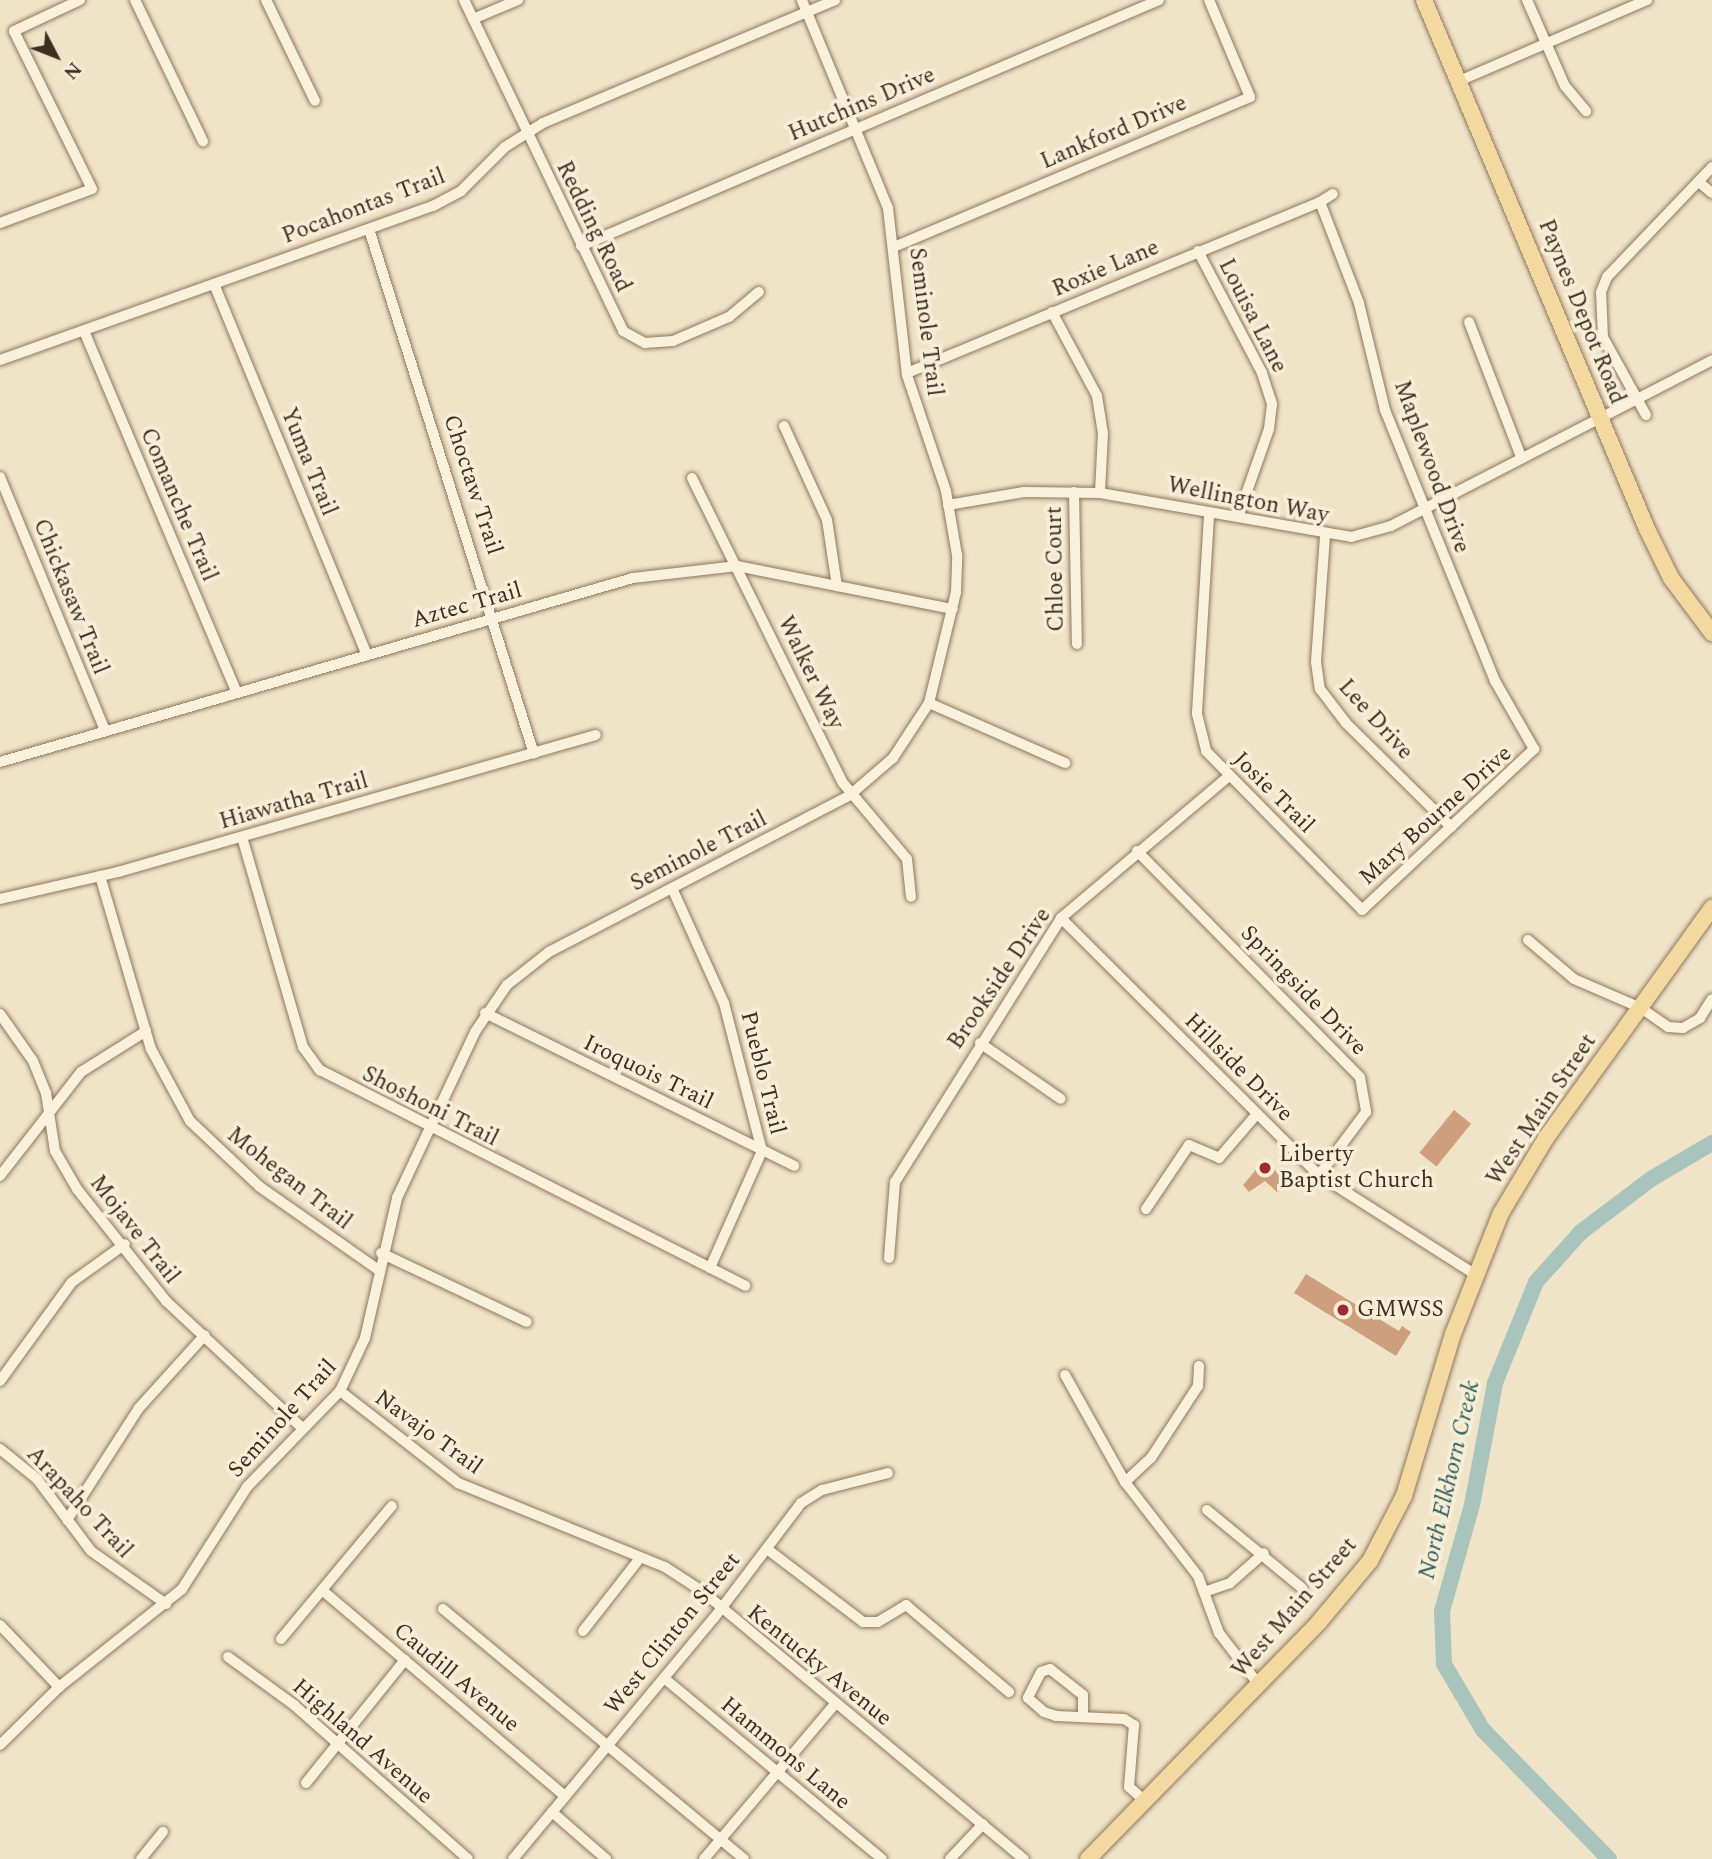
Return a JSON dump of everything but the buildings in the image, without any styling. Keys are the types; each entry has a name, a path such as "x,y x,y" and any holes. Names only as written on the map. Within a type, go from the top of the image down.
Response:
{"main road":[{"name":"Paynes Depot Road","path":"1424,0 1599,417 1671,578 1712,632"},
{"name":"West Main Street","path":"1088,1859 1259,1685 1356,1580 1391,1527 1473,1273 1530,1164 1712,908"}],"street":[{"path":"0,223 92,189 15,31 80,0"},
{"path":"135,0 203,141"},
{"path":"266,0 315,101"},
{"name":"Redding Road","path":"464,0 623,331 645,343 673,341 729,317 759,292"},
{"path":"473,19 518,0"},
{"name":"Seminole Trail","path":"0,1745 60,1686 166,1604 202,1564 247,1487 302,1427 340,1391 366,1338 377,1269 397,1198 485,1013 523,968 850,795 893,758 929,703 953,609 957,555 948,505 907,373 896,246 888,208 802,0"},
{"name":"Pocahontas Trail","path":"0,360 452,197 526,133 835,0"},
{"name":"Hutchins Drive","path":"581,246 1159,0"},
{"name":"Lankford Drive","path":"896,246 1250,97 1209,0"},
{"path":"1527,0 1565,86 1586,111"},
{"path":"1459,81 1548,47 1647,0"},
{"path":"1646,415 1603,337 1601,292 1607,277 1700,183 1712,167"},
{"path":"1700,183 1712,193"},
{"path":"1320,202 1333,194"},
{"name":"Roxie Lane","path":"907,373 1320,202"},
{"name":"Maplewood Drive","path":"1320,202 1359,303 1385,410 1422,507 1495,681 1534,749"},
{"name":"Choctaw Trail","path":"369,229 495,618 534,754"},
{"name":"Louisa Lane","path":"1198,251 1262,373 1272,404 1269,429 1238,517"},
{"name":"Yuma Trail","path":"214,284 367,655"},
{"path":"1052,312 1097,396 1103,433 1100,493"},
{"path":"1469,321 1520,454"},
{"name":"Comanche Trail","path":"84,331 237,693"},
{"name":"Wellington Way","path":"948,505 1024,492 1100,493 1209,516 1238,517 1325,536 1351,537 1391,526 1520,454 1712,360"},
{"path":"784,426 827,520 837,586"},
{"name":"Chickasaw Trail","path":"0,477 105,732"},
{"name":"Walker Way","path":"692,478 850,795 902,852 911,897"},
{"name":"Chloe Court","path":"1074,492 1077,644"},
{"name":"Josie Trail","path":"1209,516 1198,714 1206,751 1228,777 1362,910"},
{"name":"Lee Drive","path":"1325,536 1316,662 1320,689 1346,723 1451,827"},
{"name":"Aztec Trail","path":"0,762 633,578 737,566 953,609"},
{"path":"929,703 1065,762"},
{"name":"Hiawatha Trail","path":"0,899 100,876 242,837 596,735"},
{"name":"Mary Bourne Drive","path":"1362,910 1534,749"},
{"name":"Brookside Drive","path":"889,1258 895,1182 1061,918 1137,851 1228,777"},
{"name":"Shoshoni Trail","path":"242,837 310,1060 330,1077 429,1129 745,1286"},
{"name":"Springside Drive","path":"1137,851 1360,1077 1366,1112 1319,1175"},
{"name":"Mohegan Trail","path":"100,876 146,1031 173,1093 218,1152 377,1269"},
{"name":"Pueblo Trail","path":"672,888 724,1003 762,1151 710,1268"},
{"name":"Hillside Drive","path":"1061,918 1319,1175 1473,1273"},
{"path":"1528,940 1574,979 1641,1008 1668,1027 1683,1028 1700,1018 1712,999"},
{"name":"Iroquois Trail","path":"485,1013 794,1166"},
{"name":"Mojave Trail","path":"0,1014 33,1060 65,1172 125,1244 166,1301 205,1335 243,1378 302,1427"},
{"path":"0,1176 90,1064 146,1031"},
{"path":"980,1043 1061,1099"},
{"path":"1146,1209 1189,1145 1219,1158 1257,1114"},
{"path":"0,1381 72,1282 125,1244"},
{"path":"381,1253 527,1322"},
{"path":"67,1520 139,1408 205,1335"},
{"path":"1125,1482 1151,1458 1198,1386 1199,1366"},
{"path":"1065,1375 1125,1482 1207,1591 1219,1633 1259,1685"},
{"name":"Navajo Trail","path":"340,1391 458,1483 574,1532"},
{"name":"Arapaho Trail","path":"0,1449 37,1479 67,1520 112,1570 166,1604"},
{"name":"West Clinton Street","path":"513,1859 720,1610 809,1496 888,1473"},
{"path":"281,1639 392,1506"},
{"path":"1207,1510 1264,1553 1302,1588"},
{"name":"Kentucky Avenue","path":"574,1532 640,1558 702,1591 720,1610 983,1824 1018,1857"},
{"path":"767,1549 863,1622 878,1622 906,1605 1009,1692"},
{"path":"1207,1591 1230,1583 1264,1553"},
{"path":"583,1631 640,1558"},
{"name":"Caudill Avenue","path":"322,1590 565,1796"},
{"path":"443,1609 744,1859"},
{"path":"0,1625 60,1686"},
{"name":"Highland Avenue","path":"228,1657 294,1705 337,1746 468,1859"},
{"path":"306,1783 405,1660"},
{"path":"1083,1717 1083,1695 1050,1669 1041,1672 1028,1689 1035,1706 1056,1716 1124,1719 1134,1725 1129,1787 1144,1800"},
{"name":"Hammons Lane","path":"664,1678 882,1859"},
{"path":"704,1859 835,1704"},
{"path":"552,1812 606,1859"},
{"path":"950,1859 983,1824"},
{"path":"141,1859 163,1832"}],"waterway":[{"name":"North Elkhorn Creek","path":"1609,1859 1483,1730 1444,1664 1442,1611 1472,1505 1495,1383 1536,1282 1581,1232 1651,1179 1712,1143"}],"place":[{"name":"Liberty Baptist Church","path":"1265,1168"},
{"name":"GMWSS","path":"1343,1310"}]}
